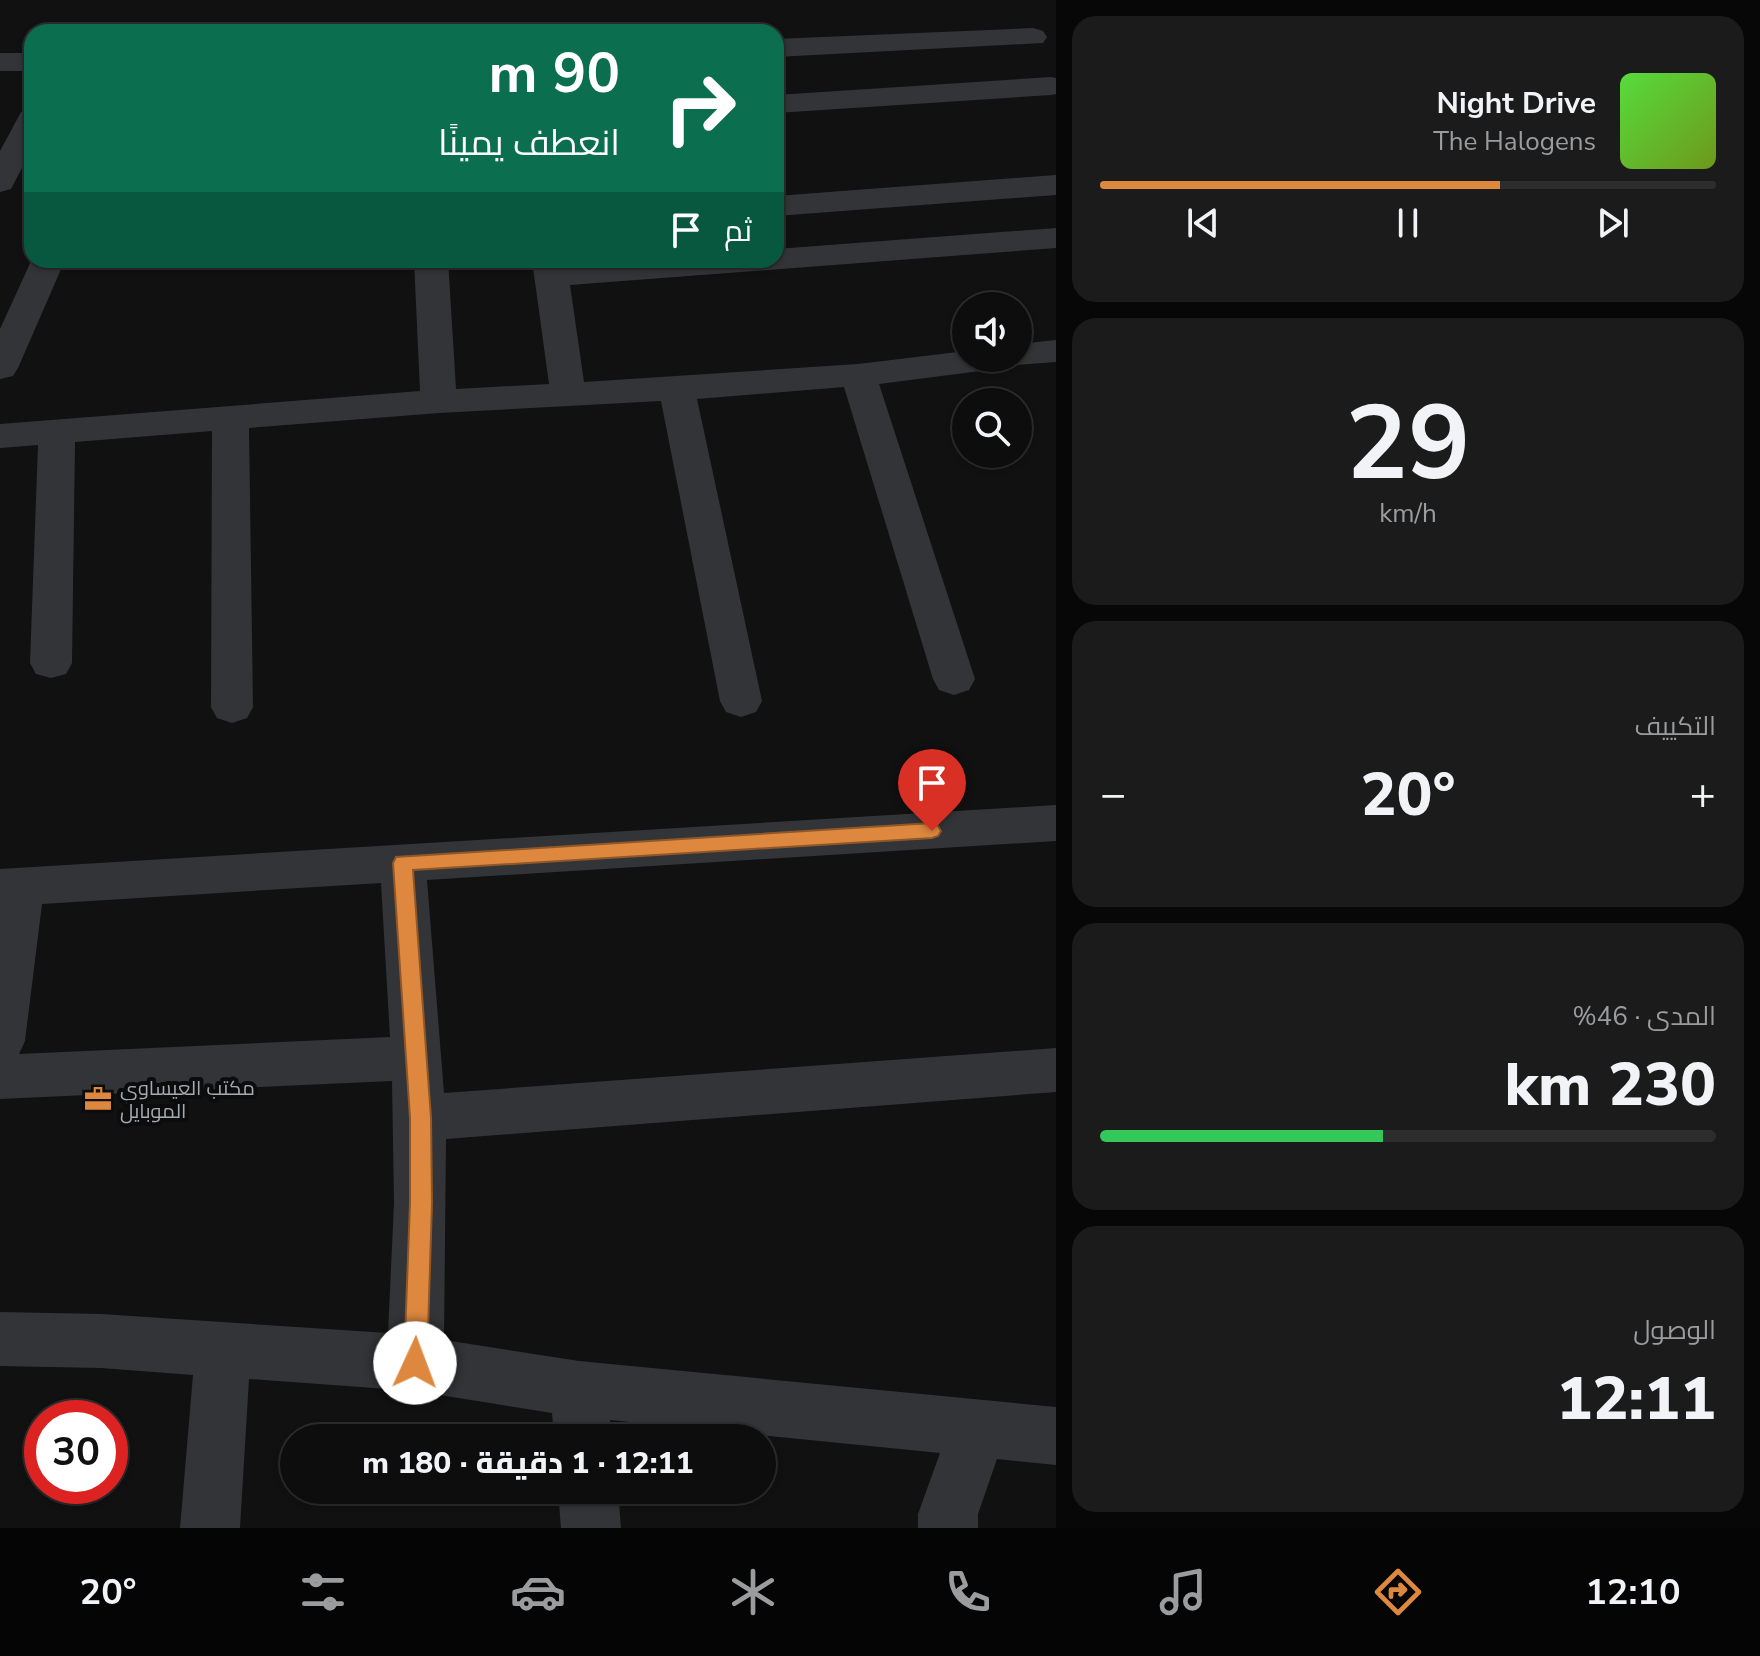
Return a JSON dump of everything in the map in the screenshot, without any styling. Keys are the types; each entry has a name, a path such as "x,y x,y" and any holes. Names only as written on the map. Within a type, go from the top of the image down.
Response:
{"street":[{"path":"784,47 1029,25 1054,93 784,104"},
{"path":"0,62 24,62"},
{"path":"0,182 16,151"},
{"path":"784,205 1056,185"},
{"path":"784,258 1056,238"},
{"path":"0,368 44,268"},
{"path":"431,268 439,401"},
{"path":"550,268 568,393"},
{"path":"1032,354 1056,351"},
{"path":"0,436 439,401 677,389 858,375 952,363"},
{"path":"858,375 954,679"},
{"path":"677,389 741,701"},
{"path":"230,417 232,707"},
{"path":"51,663 57,430"},
{"path":"0,1041 11,887 1056,823"},
{"path":"403,863 420,1118 421,1203 415,1363"},
{"path":"0,1077 416,1058"},
{"path":"420,1118 1056,1070"},
{"path":"0,1339 223,1349 415,1363 581,1413 979,1427 1056,1436"},
{"path":"210,1528 223,1349"},
{"path":"948,1528 948,1514 979,1427"},
{"path":"589,1504 591,1528"}],"place":[{"name":"مكتب العيساوي الموبايل","path":"98,1099"}],"route":[{"path":"415,1363 421,1203 420,1118 403,863 932,831"}]}
